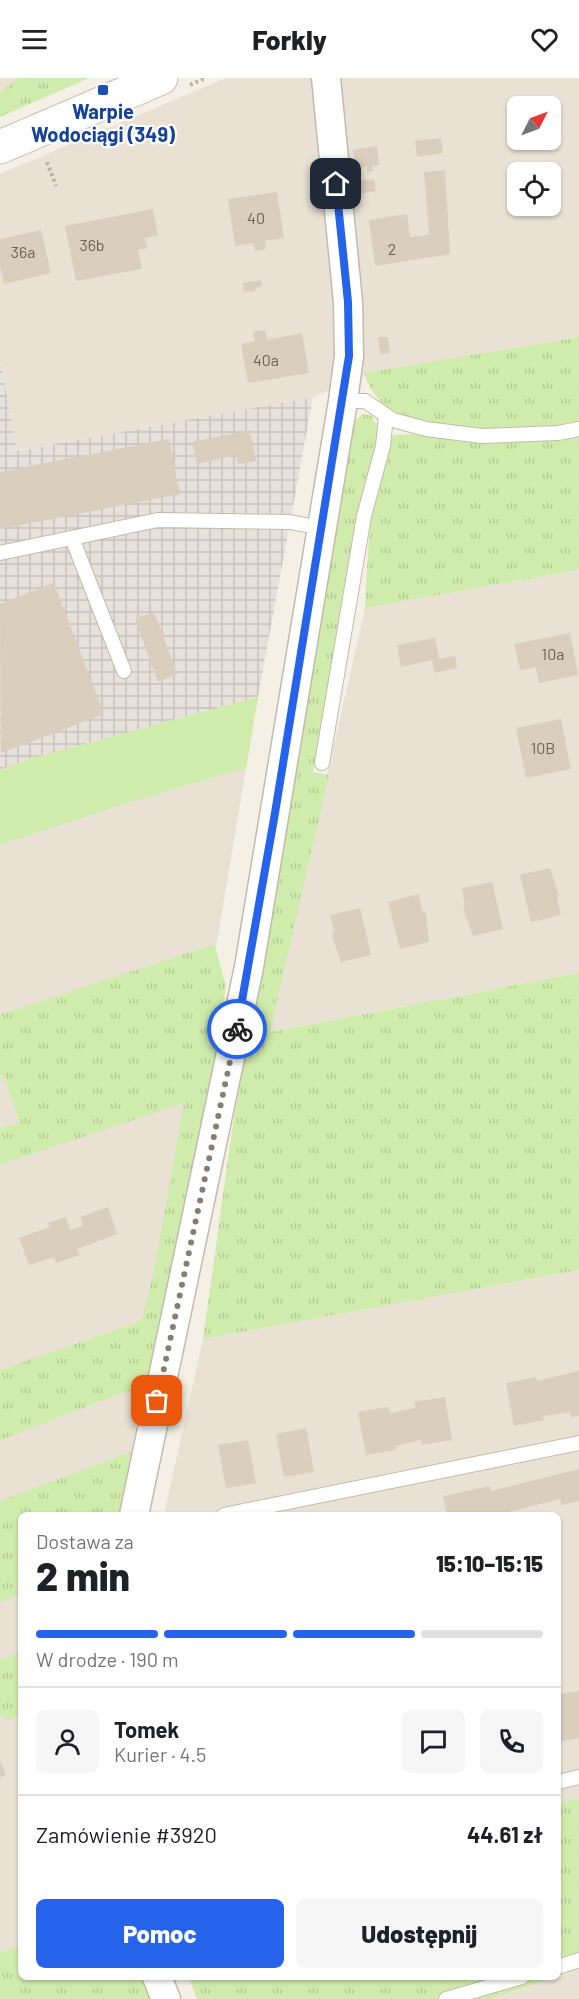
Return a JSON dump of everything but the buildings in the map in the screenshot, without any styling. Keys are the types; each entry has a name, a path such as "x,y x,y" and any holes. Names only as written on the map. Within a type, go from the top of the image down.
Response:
{"street":[{"path":"0,147 160,78"},
{"path":"135,1512 249,967 344,401 349,356 348,302 326,78"},
{"path":"158,1980 166,1999"}],"lane":[{"path":"344,401 365,401 386,416 426,429 482,436 558,433 579,429"},
{"path":"322,763 363,516 383,446 386,416"},
{"path":"0,553 158,520 290,522 321,528"},
{"path":"72,538 124,671"},
{"path":"239,1512 579,1443"},
{"path":"561,1781 579,1777"},
{"path":"561,1966 579,1960"},
{"path":"446,1999 512,1980"}],"path":[{"path":"45,159 56,186"}],"shaded area":[{"path":"0,78 18,78 0,93"},
{"path":"226,78 579,78 579,337 375,372 313,397 17,451 0,354 0,174"},
{"path":"0,356 17,451 313,397 258,697 29,759 0,770"},
{"path":"579,570 579,973 269,1032 365,608"},
{"path":"258,697 122,1512 18,1512 18,1980 0,1999 0,770 29,759"},
{"path":"579,1270 579,1799 561,1802 561,1512 165,1512 203,1339"},
{"path":"579,1969 579,1999 491,1999 549,1980 561,1980 561,1976"}],"green space":[{"path":"18,78 89,78 0,117 0,93"},
{"path":"579,337 579,423 537,428 485,430 434,425 412,420 384,404 376,396 364,373"},
{"path":"364,414 372,416 377,426 377,444 357,514 313,772 329,775 270,1032 579,973 579,1270 203,1339 234,1116 267,943 354,420"},
{"path":"412,434 478,443 579,436 579,570 365,608 370,517 389,445 393,435"},
{"path":"258,697 246,768 124,804 0,845 0,770 29,759"},
{"path":"214,944 226,985 205,1120 146,1384 0,1440 0,1370 141,1321 153,1276 184,1103 0,1165 0,1129 19,1122 4,1075 0,1076 0,1015"},
{"path":"138,1449 121,1512 18,1512 18,1595 0,1602 0,1501"},
{"path":"18,1653 18,1717 6,1721 4,1715 0,1716 0,1660"},
{"path":"579,1799 579,1969 561,1975 561,1802"},
{"path":"18,1947 18,1980 146,1980 154,1999 0,1999 0,1952"},
{"path":"190,1980 547,1980 491,1999 197,1999"}],"way so far":[{"path":"157,1401 237,1029"}],"place":[{"name":"Warpie Wodociągi (349)","path":"103,90"}],"route":[{"path":"237,1029 344,401 349,356 348,302 336,184"}]}
